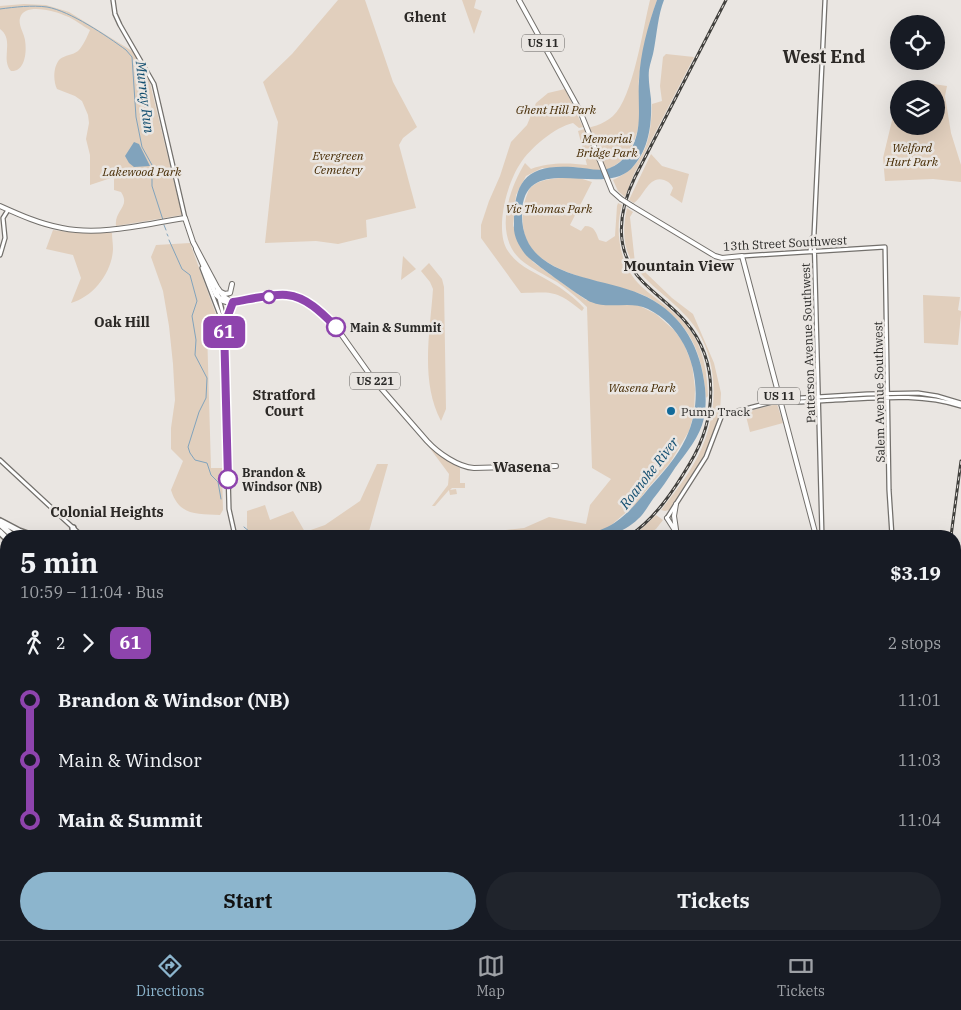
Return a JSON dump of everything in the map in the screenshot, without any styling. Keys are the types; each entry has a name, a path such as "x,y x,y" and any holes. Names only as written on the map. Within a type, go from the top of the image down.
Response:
{"highway":[{"path":"0,523 16,530"}],"main road":[{"path":"113,0 115,14 120,26 154,84 190,235 218,289 224,297 233,302 224,326"},
{"name":"13th Street Southwest","path":"519,0 585,121 611,187 621,199 715,256 722,258 884,247"},
{"name":"Patterson Avenue Southwest","path":"822,530 814,232 825,0"},
{"path":"0,206 48,225 80,230 113,229 185,218"},
{"path":"0,255 5,238 3,218 8,210"},
{"path":"806,252 811,250 814,232"},
{"name":"Salem Avenue Southwest","path":"884,247 889,490 892,530"},
{"path":"196,249 224,326"},
{"name":"US 11","path":"742,256 814,530"},
{"path":"198,257 214,292 220,300"},
{"path":"218,289 226,294 230,293 232,284"},
{"path":"218,289 224,313 229,509 233,530"},
{"name":"US 221","path":"220,300 228,303 284,294 298,297 306,302 336,327 373,379 431,445 461,465 474,468 556,466"},
{"path":"674,530 667,518 706,457 722,415 780,400 818,397 925,394 960,404"},
{"path":"780,400 818,401 888,395"},
{"path":"0,460 75,530"},
{"path":"675,530 674,516 676,504"}],"green space":[{"name":"Evergreen Cemetery","path":"338,0 365,0 393,82 417,127 403,138 399,145 416,208 366,220 367,237 338,244 316,241 265,243 278,122 263,82 292,54"},
{"path":"462,0 476,0 474,8 482,11 474,34"},
{"name":"Wasena Park","path":"650,0 657,0 646,39 639,78 640,117 636,135 629,152 623,159 604,170 595,171 572,167 542,168 526,176 516,195 513,226 533,262 586,300 636,304 656,314 674,330 683,342 692,364 695,389 694,413 689,431 670,463 637,503 609,527 602,530 506,530 524,528 549,517 586,524 590,505 611,479 592,468 587,307 557,282 521,260 512,250 508,238 506,212 514,186 525,163 531,169 552,164 587,165 578,131 605,122 620,107 632,79"},
{"name":"Lakewood Park","path":"46,5 69,12 132,51 149,79 182,215 116,226 117,216 123,205 124,197 121,192 114,190 114,177 90,185 90,155 86,139 89,123 88,115 82,101 57,89 55,82 55,69 60,59 78,51 90,30 72,19 55,12 41,9 27,10 20,18 20,26 26,45 24,60 19,68 11,71 7,61 6,39 0,29 0,6"},
{"path":"666,54 694,57 634,174 625,197 618,191 613,180 633,166 645,149 650,128 652,104 662,101 660,86 663,57"},
{"name":"Ghent Hill Park","path":"565,89 583,127 579,128 573,123 566,125 536,145 524,158 515,172 507,195 502,220 502,232 504,242 512,257 569,294 584,308 582,311 566,299 554,294 541,292 521,293 481,238 481,225 511,142 527,125 536,103 548,93"},
{"name":"Welford Hurt Park","path":"945,96 951,133 961,165 961,182 933,179 885,181 883,158 890,129 890,135 945,135"},
{"path":"651,154 662,166 689,174 682,203 670,195 673,188 671,184 659,179 654,180 634,203 629,200"},
{"name":"Vic Thomas Park","path":"576,177 592,182 570,225 581,231 585,226 591,227 595,230 599,240 606,242 615,236 617,206 618,203 622,205 619,238 628,270 642,287 679,318 695,338 702,353 706,370 708,396 706,398 703,374 697,352 687,332 670,313 656,302 641,294 570,273 552,265 538,255 527,242 523,226 523,213 526,196 531,187 536,183 549,179"},
{"path":"627,208 633,212 630,217 635,263 672,298 693,314 714,363 721,393 720,413 708,447 669,510 665,511 661,510 690,470 705,439 713,403 714,384 706,349 698,332 687,317 639,272 631,260 626,246 624,229"},
{"path":"53,230 78,233 112,233 112,258 105,275 94,290 71,303 81,278 73,255 46,249"},
{"path":"190,243 218,320 216,328 207,330 211,468 223,468 223,510 220,515 196,514 184,509 174,498 171,490 183,461 171,449 171,428 175,400 173,364 163,291 151,257 156,245"},
{"path":"403,256 416,269 401,280"},
{"path":"429,263 442,279 444,287 446,409 441,421 430,390 428,373 433,289 421,271"},
{"path":"923,295 960,297 958,310 961,311 961,314 958,345 924,343"},
{"path":"777,404 783,423 750,432 745,412"},
{"path":"429,447 460,468 460,483 465,483 465,488 452,488 450,490 456,489 457,494 450,495 449,490 435,506 432,506 448,485 449,474"},
{"path":"377,464 388,464 369,530 311,530 325,525 360,501"},
{"path":"265,505 270,520 293,511 304,530 247,530 247,511"},
{"path":"656,515 663,520 654,530 640,530"}],"water":[{"path":"657,0 664,0 649,70 650,128 646,145 637,162 631,169 618,177 601,179 549,179 535,184 526,195 522,214 525,236 535,252 550,264 588,279 647,297 671,314 681,324 695,347 703,374 706,399 704,418 699,432 688,451 638,519 622,530 599,530 618,520 634,506 669,464 686,438 692,421 695,403 695,384 692,366 686,348 664,319 641,306 605,305 591,302 557,280 529,258 515,236 515,209 521,186 526,178 534,172 544,168 557,167 603,170 620,162 628,153 634,144 637,134 641,60"},
{"path":"134,142 139,144 150,166 134,167 129,163 125,156"}],"waterway":[{"name":"Murray Run","path":"0,9 35,6 56,9 99,31 126,50 132,57 136,117 142,147 152,165 152,186 163,220"},
{"name":"Murray Run","path":"164,225 166,230"},
{"name":"Murray Run","path":"169,240 182,269 190,275 197,301 192,316 196,340 195,355 207,378 206,398 199,412 188,447 195,460 207,463 211,475 218,482 221,499"},
{"name":"Murray Run","path":"244,527 248,530"}],"railway":[{"path":"637,530 656,513 690,463 699,446 705,428 711,391 705,354 697,337 685,321 643,282 633,270 623,245 622,218 629,190 635,177 726,0"},
{"path":"952,530 961,461"}],"bus line":[{"name":"61","path":"228,479 224,326 230,306 233,302 287,294 304,300 336,327"}],"place":[{"name":"Main & Summit","path":"336,327"},
{"name":"Pump Track","path":"671,411"},
{"name":"Brandon & Windsor (NB)","path":"228,479"}],"district":[{"name":"Ghent","path":"425,17"},
{"name":"West End","path":"824,56"},
{"name":"Mountain View","path":"679,265"},
{"name":"Oak Hill","path":"122,322"},
{"name":"Stratford Court","path":"284,404"},
{"name":"Wasena","path":"522,466"},
{"name":"Colonial Heights","path":"107,512"}],"park label":[{"name":"Memorial Bridge Park","path":"607,145"}],"water label":[{"name":"Roanoke River","path":"649,473"}]}
